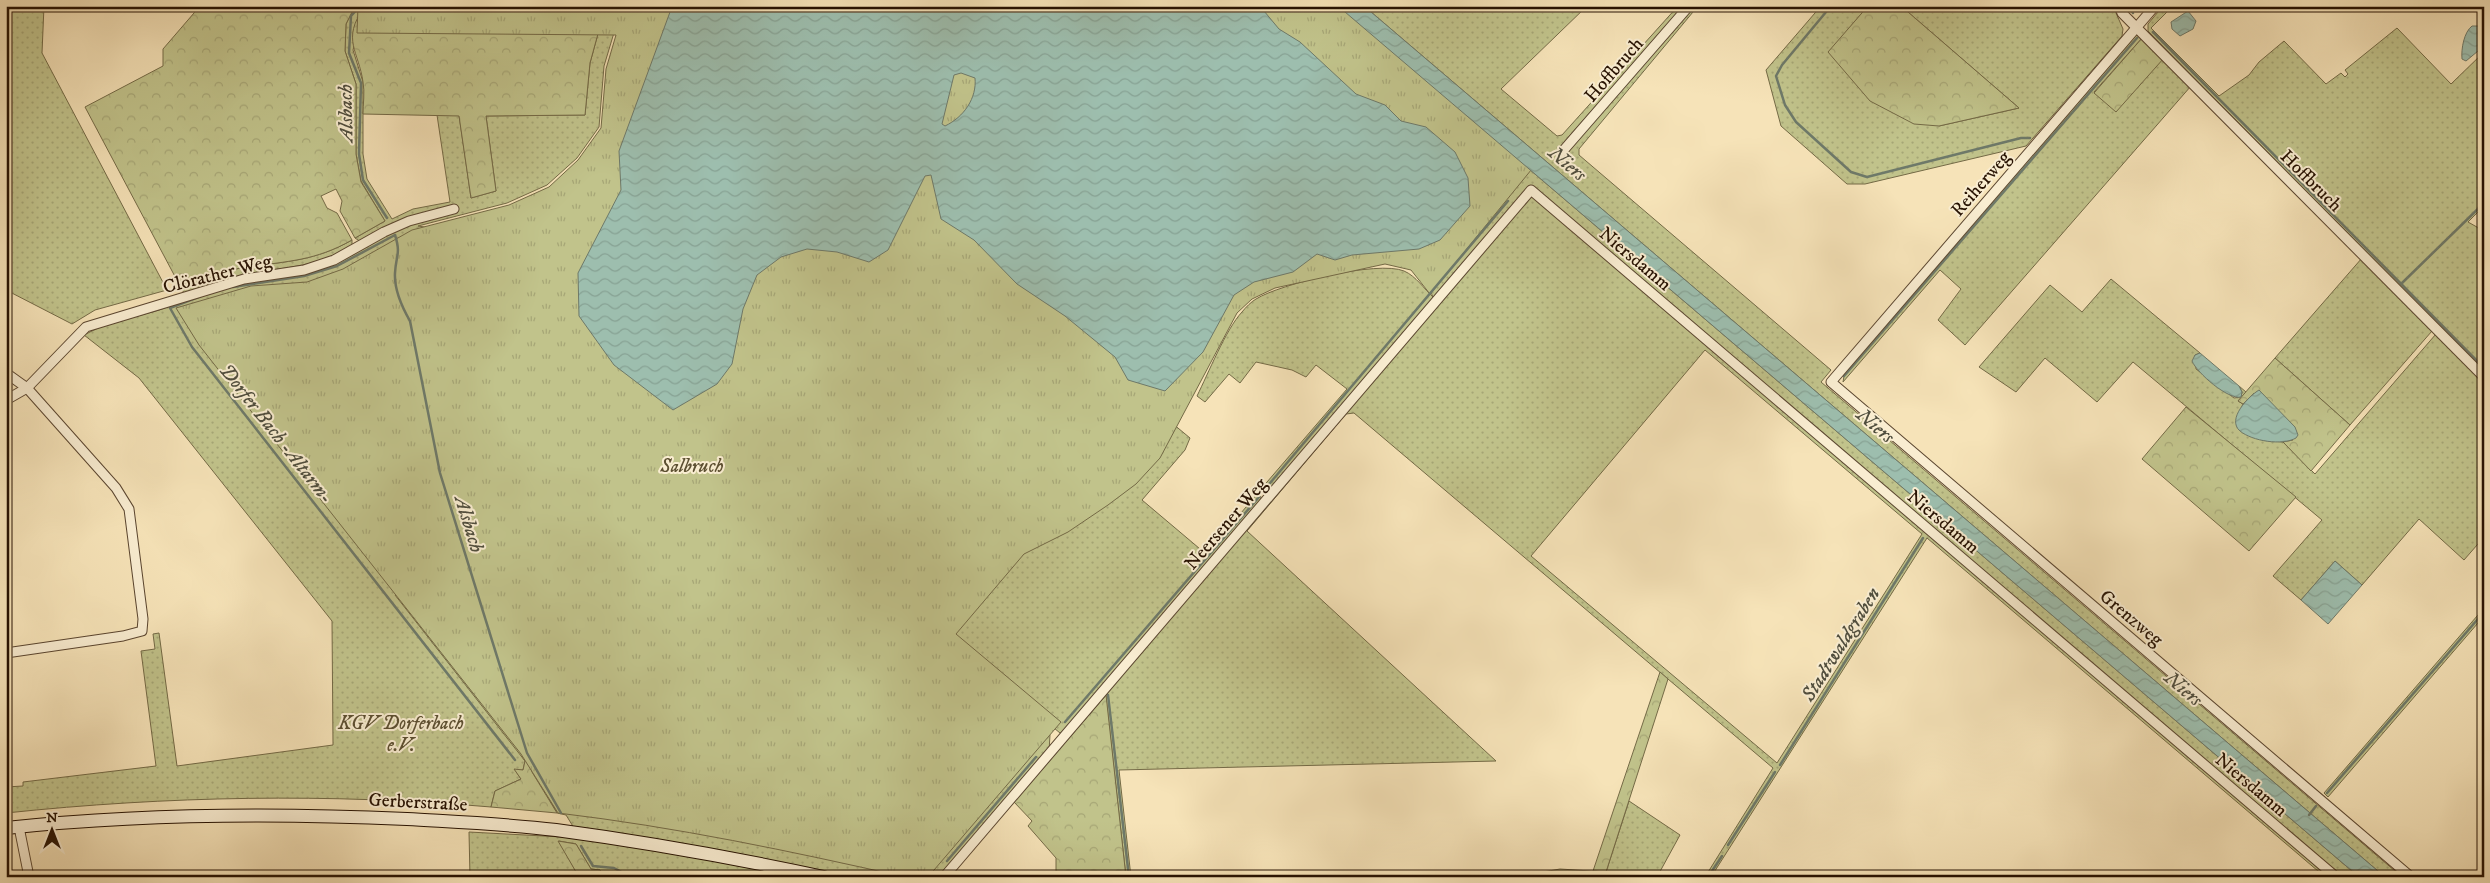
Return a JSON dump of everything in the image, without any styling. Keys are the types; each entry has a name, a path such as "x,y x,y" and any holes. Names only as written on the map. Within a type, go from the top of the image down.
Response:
{"street":[{"name":"Hoffbruch","path":"1562,152 1689,6"},
{"name":"Hoffbruch","path":"2119,6 2122,13 2484,377"},
{"name":"Reiherweg","path":"1831,382 2155,6"},
{"name":"Neersener Weg","path":"944,877 1531,190"},
{"name":"Niersdamm","path":"1531,190 2336,877"},
{"name":"Clörather Weg","path":"6,400 27,388 86,327 244,279 304,270 334,260 384,232 409,221 454,209"},
{"path":"6,373 27,388 116,488 129,509 143,619 142,631 123,636 6,653"},
{"name":"Grenzweg","path":"1831,382 2412,877"},
{"name":"Gerberstraße","path":"12,827 218,816 347,816 447,821 563,831 726,856 824,877"},
{"path":"12,827 28,877"}],"green space":[{"path":"6,6 44,6 42,53 167,290 95,310 72,324 6,290"},
{"path":"200,6 355,6 346,24 345,51 356,84 356,154 361,182 385,221 355,238 340,211 342,201 336,189 321,196 327,208 337,213 352,240 339,247 313,256 230,270 180,286 85,107 163,66 163,49"},
{"name":"KGV Dorferbach e.V.","path":"355,6 364,6 353,50 363,82 363,154 367,179 392,219 413,209 450,202 437,115 459,115 471,198 496,191 486,116 585,115 590,63 602,19 622,6 604,66 599,127 577,158 547,185 507,203 418,226 1055,326 1190,438 1185,450 1142,500 1206,554 1258,493 1261,497 1259,504 1068,729 1060,733 787,505 782,512 1050,735 1049,751 967,847 937,877 847,877 720,850 574,828 566,815 557,813 523,752 521,755 525,761 523,770 515,770 521,779 495,791 491,807 370,800 248,798 127,803 6,813 6,787 23,786 23,782 156,766 141,651 155,649 153,634 159,633 177,766 333,745 332,621 139,378 84,335 102,326 159,310 218,289 248,282 303,275 331,266 390,234 388,227 361,242 355,238 385,221 361,181 356,154 356,84 345,51 346,24"},
{"name":"Salbruch","path":"358,6 1351,6 1536,164 1430,294 1411,270 1385,264 1275,288 1252,299 1237,313 1160,458 1136,484 1108,505 1068,532 1024,554 956,634 1061,722 928,877 905,877 733,840 646,825 558,813 521,754 199,345 176,308 251,286 307,282 343,269 412,230 509,205 549,187 578,160 601,128 606,69 616,35 357,33"},
{"path":"1301,6 1338,6 2359,877 2325,877 1927,538 1711,877 1705,877 1773,768 1354,413 1346,414 1247,531 1496,761 1119,770 1131,877 1126,877 1106,696 1014,802 1019,793 1521,206 1527,202 1522,197 1270,492 1265,492 1261,489 1347,389 1316,365 1306,377 1292,370 1256,362 1240,383 1229,374 1205,402 1197,396 1230,329 1244,310 1256,299 1286,287 1329,275 1373,269 1391,268 1404,271 1416,279 1433,297","holes":["1705,350 1922,534 1777,763 1531,556"]},
{"path":"1364,6 1587,6 1501,89 1557,136 1562,135 1678,6 1683,6 1564,142 1569,147 1694,6 1698,6 1579,149 1579,155 1831,370 1821,382 2402,877 2385,877"},
{"path":"1821,6 1868,6 1829,52 1939,126 2019,108 1901,6 2113,6 2123,29 2122,36 2026,146 1865,184 1847,184 1781,126 1766,70"},
{"path":"1868,6 1901,6 2019,108 1939,126 1914,124 1870,101 1828,52"},
{"path":"2163,6 2173,6 2151,28 2219,96 2249,75 2259,62 2284,41 2326,84 2341,73 2345,77 2348,74 2345,70 2397,28 2451,84 2484,52 2484,206 2468,222 2484,231 2484,372 2148,31 2148,24"},
{"path":"364,8 602,19 590,63 585,115 486,116 496,191 471,198 459,116 363,114 364,86 353,45 353,37 357,19"},
{"path":"2138,32 2143,37 2094,92 2164,58 2191,86 1965,345 1938,320 1961,289 1940,270 1843,382 1845,370"},
{"path":"2143,37 2164,58 2116,112 2094,93"},
{"path":"352,240 352,246 325,259 239,276 184,293 180,286 230,270 313,256 339,247"},
{"path":"2362,258 2432,331 2350,425 2275,358"},
{"path":"2111,279 2200,353 2195,355 2196,369 2234,398 2241,397 2242,392 2239,386 2246,392 2238,401 2243,404 2238,415 2262,440 2283,442 2315,474 2436,334 2484,383 2484,537 2464,560 2419,519 2362,585 2335,561 2301,600 2273,576 2322,520 2133,362 2097,402 2045,358 2016,392 1979,367 2050,285 2082,312"},
{"path":"2275,358 2350,425 2311,471 2283,442 2293,440 2254,393 2243,404 2238,401"},
{"path":"2186,407 2296,497 2249,551 2142,459"},
{"path":"463,561 532,772 557,813 491,807 495,791 521,779 514,769 523,770 525,761 395,595"},
{"path":"2484,608 2484,616 2328,797 2324,793"},
{"path":"1660,672 1668,679 1606,872 1593,871"},
{"path":"1106,695 1126,877 1056,877 1056,858 1028,826 1032,821 1014,802"},
{"path":"1629,801 1680,835 1657,877 1515,877 1560,869 1606,872"},
{"path":"469,832 581,838 715,859 801,877 604,877 600,870 591,869 576,844 559,841 579,877 470,877"},
{"path":"558,841 576,844 591,869 600,870 604,877 579,877"}],"water":[{"path":"669,6 1256,6 1264,11 1279,29 1300,42 1356,94 1385,105 1401,121 1426,127 1455,152 1468,178 1470,206 1440,240 1419,249 1352,255 1335,260 1317,254 1293,272 1254,282 1234,295 1203,352 1165,391 1128,380 1115,357 1065,316 1017,284 974,240 941,219 931,175 925,176 888,250 869,262 837,252 807,249 781,257 757,275 743,309 732,364 717,384 673,410 614,365 579,316 578,273 621,190 619,151 670,12","holes":["961,73 975,78 974,93 968,106 958,118 945,126 942,124 954,75"]},
{"path":"1338,6 1364,6 2385,877 2359,877"},
{"path":"2188,11 2196,21 2193,29 2180,36 2172,29 2171,22"},
{"path":"2472,26 2484,26 2484,46 2466,61 2462,59 2462,50 2465,36"},
{"path":"2200,353 2239,386 2242,392 2241,397 2235,397 2221,390 2200,372 2192,361 2195,355"},
{"path":"2259,390 2295,427 2298,435 2296,438 2283,442 2259,440 2240,431 2236,426 2237,414 2240,408"},
{"path":"2335,561 2362,585 2328,624 2301,600"}],"waterway":[{"name":"Alsbach","path":"360,6 351,16 349,53 361,83 359,154 363,180 387,218"},
{"path":"1831,6 1782,65 1776,76 1785,105 1796,122 1851,172 1867,177 2021,138 2030,138"},
{"path":"2128,6 2133,13"},
{"path":"2153,32 2484,368"},
{"path":"1844,376 2137,38"},
{"path":"1265,489 1508,201"},
{"path":"2401,284 2484,203"},
{"name":"Alsbach","path":"395,235 398,251 395,273 397,292 410,321 440,473 527,753 561,813"},
{"name":"Dorfer Bach -Altarm-","path":"233,287 304,276 337,266 395,235"},
{"name":"Dorfer Bach -Altarm-","path":"201,296 170,308 192,347 515,760"},
{"path":"1065,722 1259,497"},
{"name":"Stadtwaldgraben","path":"1780,765 1923,538"},
{"path":"2327,793 2484,612"},
{"path":"1108,695 1129,877"},
{"path":"947,861 1036,757"},
{"name":"Stadtwaldgraben","path":"1728,845 1775,772"},
{"path":"2309,815 2316,806"},
{"name":"Alsbach","path":"581,846 593,866 614,868 631,877"},
{"name":"Stadtwaldgraben","path":"1708,877 1722,856"}],"water label":[{"name":"Niers","path":"1568,163"},
{"name":"Niers","path":"1876,425"},
{"name":"Niers","path":"2184,688"}]}
